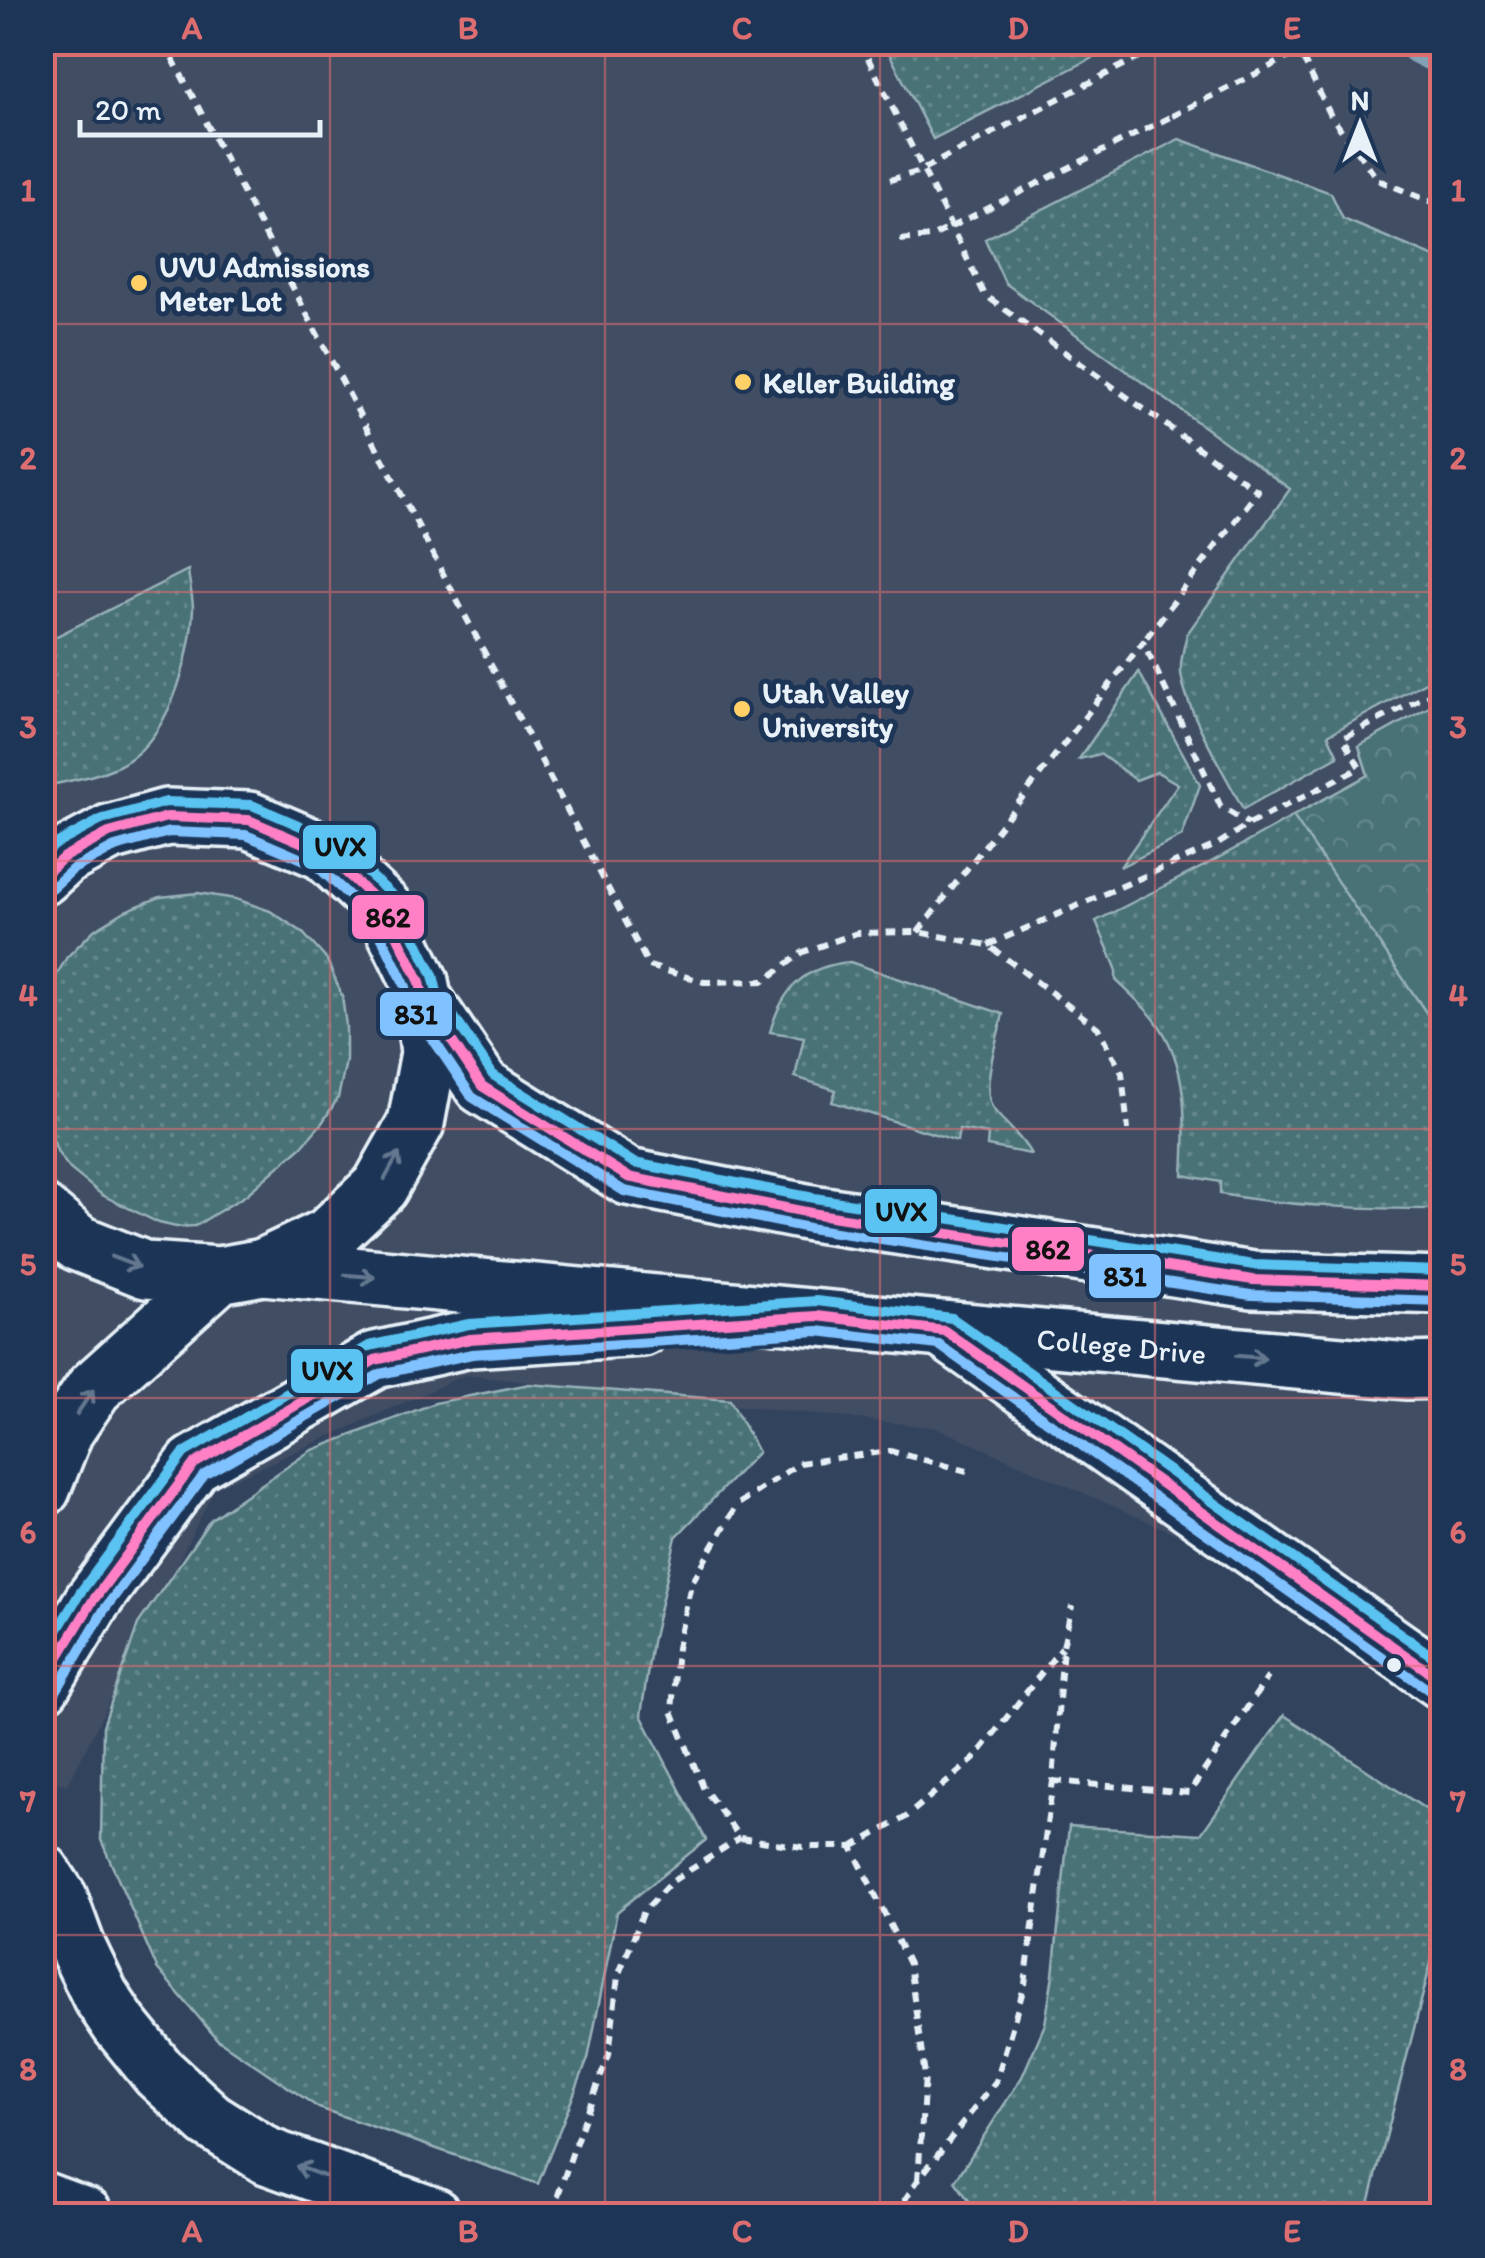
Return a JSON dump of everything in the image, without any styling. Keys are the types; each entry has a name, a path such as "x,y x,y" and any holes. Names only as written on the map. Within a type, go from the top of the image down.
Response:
{"street":[{"path":"42,847 167,818 249,820 324,852 384,908 422,990 482,1086 628,1176 811,1212 1252,1280 1442,1286"},
{"path":"42,877 64,857 109,833"},
{"path":"42,1489 65,1431 94,1388 241,1271 328,1236 380,1187 416,1124 429,1053 422,990"},
{"name":"College Drive","path":"42,1213 78,1243 146,1270 241,1271 818,1316 945,1331 1389,1369 1442,1370"},
{"path":"42,1685 92,1602 194,1464 375,1360 470,1339 818,1316"},
{"path":"945,1331 1442,1682"},
{"path":"42,1872 59,1898 76,1947 100,1995 120,2026 159,2073 210,2120 267,2156 434,2216"},
{"path":"42,2200 85,2216"}],"path":[{"path":"164,42 649,966 704,982 764,981 803,952 857,933 918,932 988,945 1098,1028 1122,1073 1128,1130"},
{"path":"860,42 984,294 1258,492 918,932"},
{"path":"890,180 917,172 1168,42"},
{"path":"1294,42 1331,116 1378,180 1442,206"},
{"path":"900,240 930,237 1300,52"},
{"path":"1144,642 1221,807 1250,824"},
{"path":"988,945 1218,844 1360,768 1343,738 1442,688"},
{"path":"740,1838 703,1787 672,1712 677,1648 691,1584 737,1505 800,1463 890,1451 967,1471"},
{"path":"894,2216 996,2081 1025,1984 1053,1781 1063,1646 1072,1606"},
{"path":"552,2213 608,2055 618,1976 644,1911 671,1882 740,1838 803,1847 852,1847 906,1816 974,1759 1063,1646"},
{"path":"1053,1781 1189,1792 1268,1677"},
{"path":"852,1847 909,1964 926,2076 918,2180"}],"shaded area":[{"name":"Utah Valley University","path":"43,43 1442,43 1442,1652 937,1428 465,1375 215,1488 68,1785 43,1779"}],"green space":[{"path":"884,43 1122,43 933,139"},
{"path":"1179,139 1331,193 1343,219 1442,260 1442,673 1328,735 1338,756 1243,809 1190,705 1181,673 1182,658 1187,634 1290,489 1005,283 985,239"},
{"path":"188,570 193,609 182,675 151,739 118,766 43,787 43,643"},
{"path":"1139,672 1200,785 1182,836 1120,867 1178,784 1157,772 1136,780 1100,754 1079,759"},
{"path":"1442,700 1442,1209 1331,1206 1220,1194 1220,1182 1183,1175 1183,1094 1174,1055 1155,1020 1116,980 1116,968 1096,921 1368,775 1359,746"},
{"path":"1442,700 1442,1036 1293,816 1368,775 1359,746"},
{"path":"198,893 236,899 270,911 302,932 327,960 342,996 346,1061 338,1098 301,1147 246,1195 195,1226 176,1227 159,1223 102,1195 70,1169 58,1153 43,1115 43,1007 67,957 94,930 125,911 160,897"},
{"path":"850,962 1003,1014 989,1078 990,1101 1031,1154 987,1146 988,1134 959,1129 957,1141 832,1102 836,1090 795,1077 804,1037 770,1032 781,1003 797,982 808,975"},
{"path":"529,1384 730,1400 758,1452 676,1537 652,1642 641,1715 706,1840 617,1912 588,2059 538,2184 319,2108 217,2039 157,1968 101,1840 103,1726 138,1624 211,1519 310,1451 435,1403"},
{"path":"1284,1715 1430,1812 1442,1813 1442,1920 1366,2215 979,2215 955,2181 1022,2077 1045,2024 1069,1826 1201,1834"}],"waterway":[{"path":"1405,42 1442,64"}],"transit line":[{"name":"UVX","path":"42,856 103,819 166,802 252,805 331,839 396,899 433,975 437,992 493,1075 634,1163 814,1198 1254,1265 1442,1271"},
{"name":"862","path":"42,877 64,857 109,833 167,817 249,820 324,852 384,908 420,982 423,998 482,1086 628,1177 811,1213 1253,1280 1442,1286"},
{"name":"831","path":"52,888 73,869 115,847 169,832 246,835 316,865 372,917 406,987 410,1005 472,1097 624,1191 809,1228 1251,1295 1442,1301"},
{"name":"UVX","path":"42,1655 80,1593 184,1453 369,1346 469,1324 817,1301 952,1318 1442,1663"},
{"name":"862","path":"42,1684 92,1602 194,1464 375,1360 470,1339 817,1316 945,1331 1442,1681"},
{"name":"831","path":"55,1693 104,1610 204,1475 380,1374 472,1354 817,1331 939,1345 1433,1693"}],"place":[{"name":"UVU Admissions Meter Lot","path":"139,283"},
{"name":"Keller Building","path":"743,382"},
{"name":"Utah Valley University","path":"742,709"}]}
